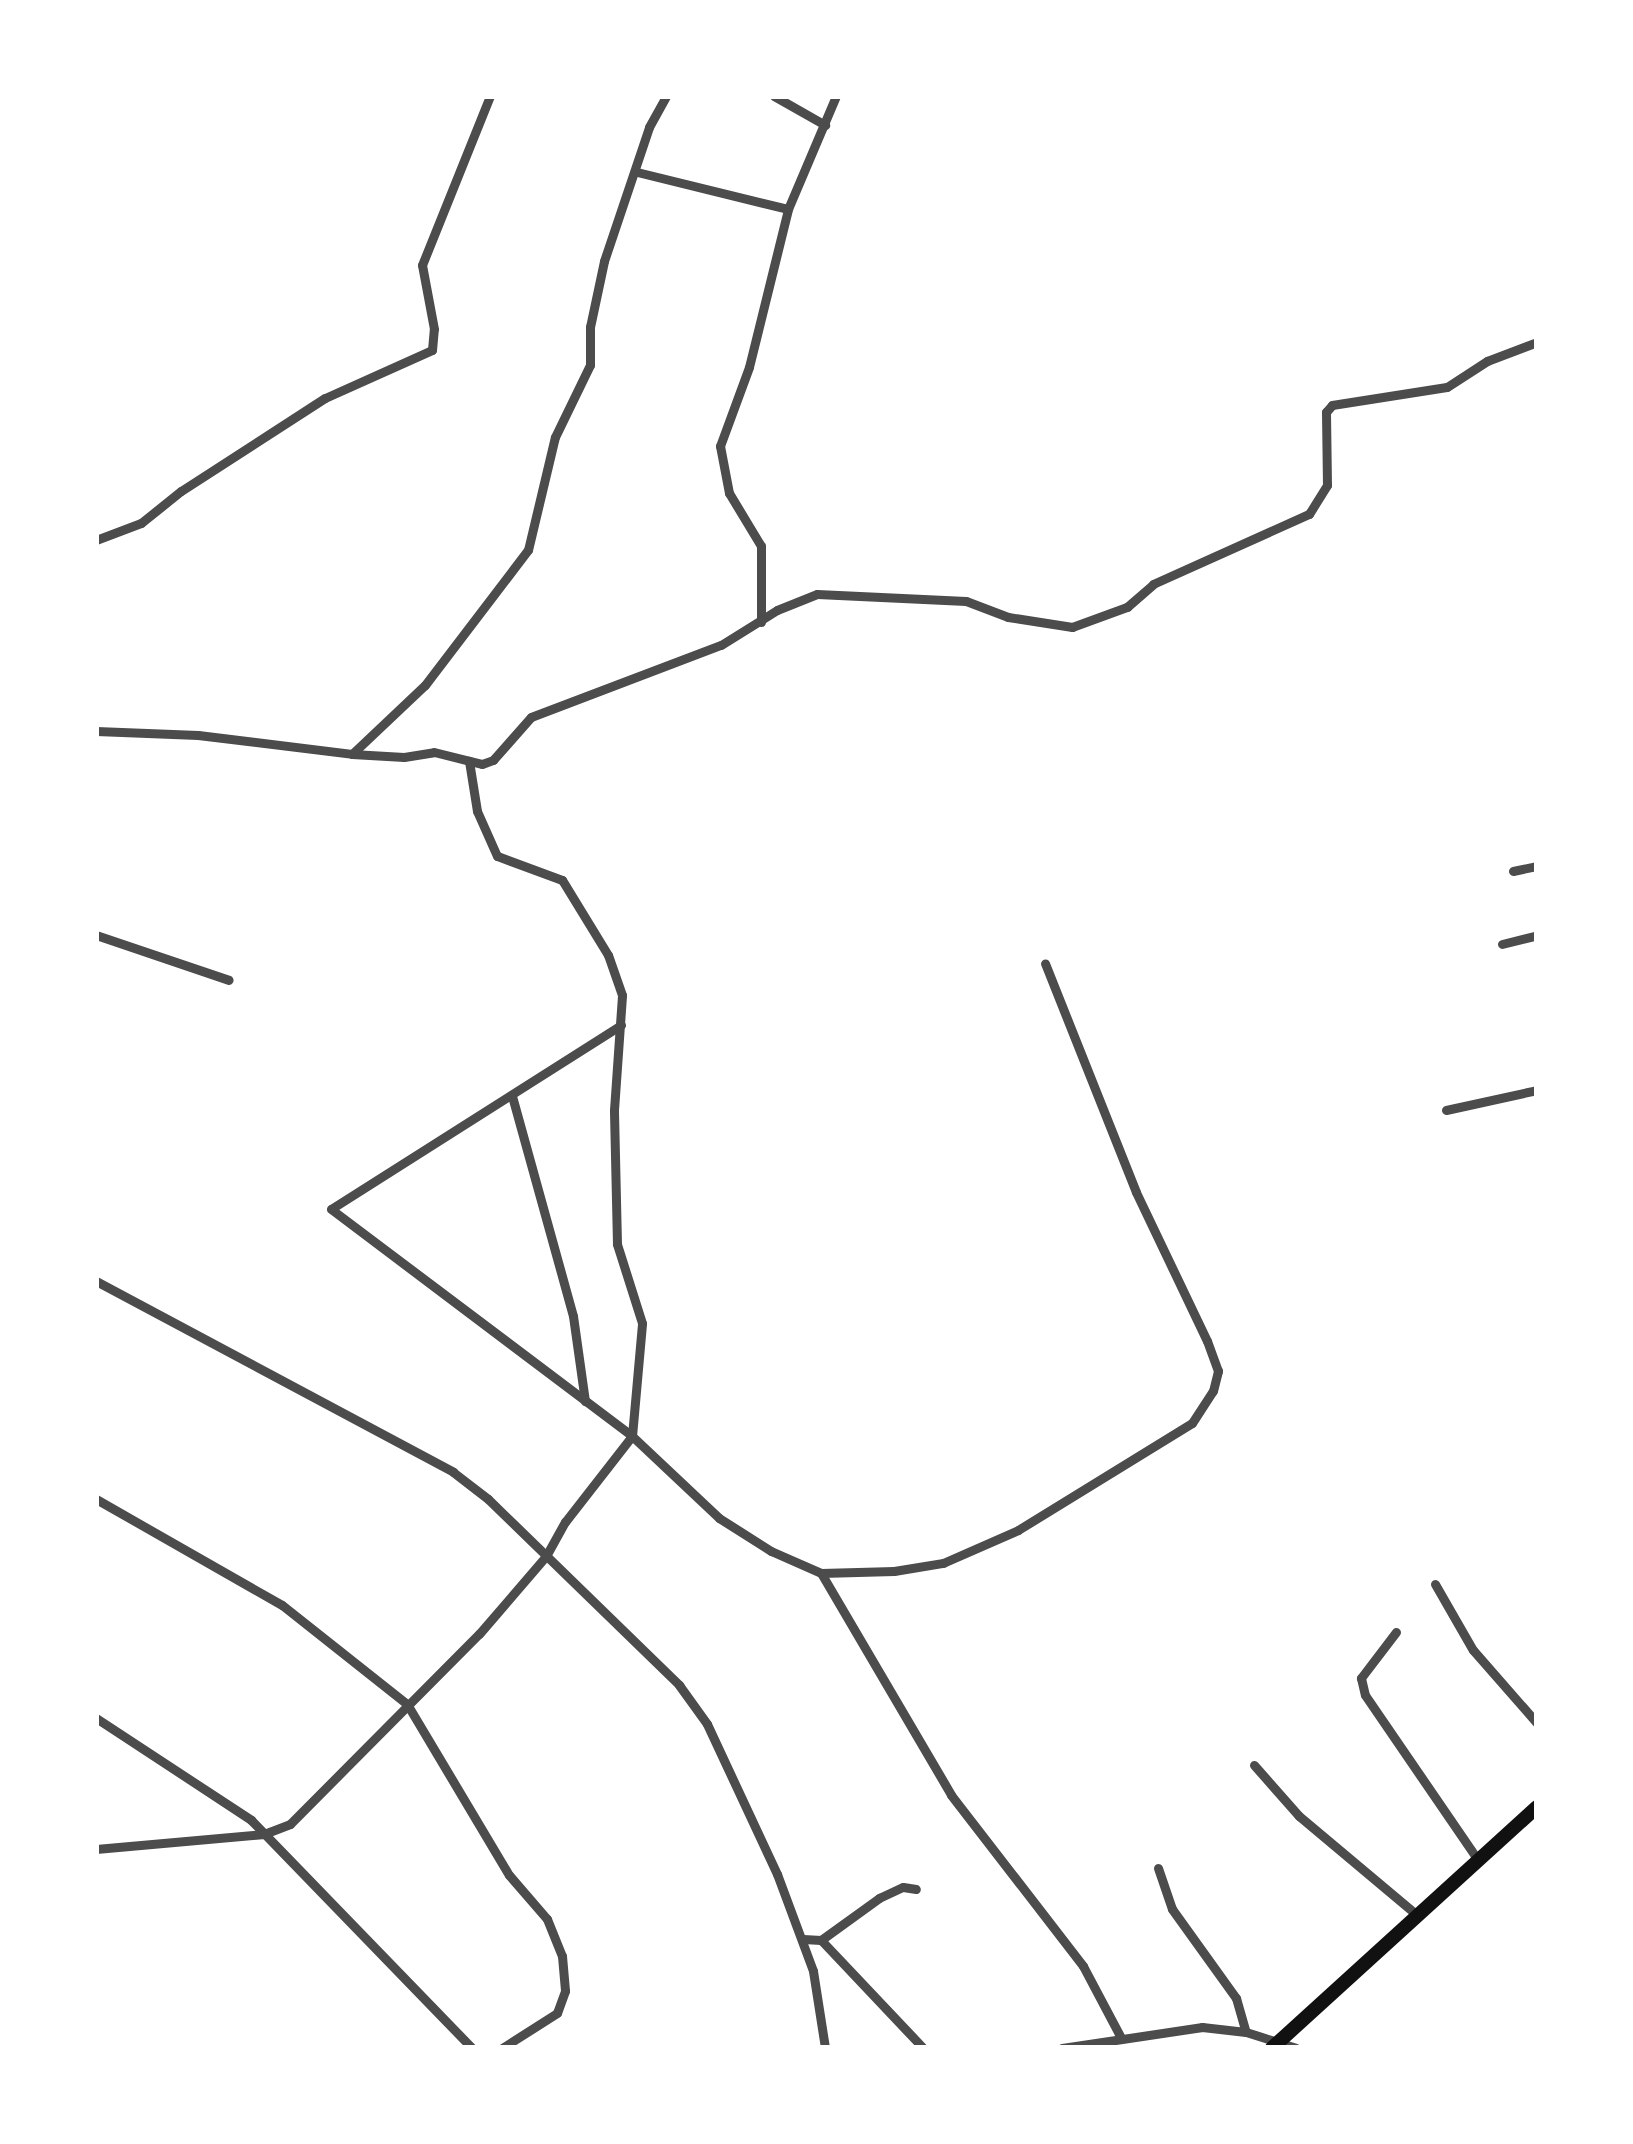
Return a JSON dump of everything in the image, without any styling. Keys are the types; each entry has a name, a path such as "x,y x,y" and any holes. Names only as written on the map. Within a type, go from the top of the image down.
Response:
{"main road":[{"path":"1276,2044 1535,1813"}],"street":[{"path":"96,540 141,523 181,491 325,398 432,350 434,329 422,265 490,96"},
{"path":"352,754 425,685 529,550 555,437 590,365 590,327 604,261 638,172 649,127 666,96"},
{"path":"774,96 825,125"},
{"path":"761,622 761,546 729,494 720,446 749,367 788,209 836,96"},
{"path":"638,172 788,209"},
{"path":"96,730 198,735 352,754 404,757 434,752 469,761 493,760 531,717 721,645 797,600 838,593 903,602 966,601 1008,617 1072,627 1112,613 1153,584 1309,514 1327,485 1326,412 1332,405 1447,387 1487,361 1537,343"},
{"path":"96,1849 264,1834 290,1824 478,1634 546,1556 565,1522 632,1436 642,1322 617,1244 614,1110 621,1025 616,976 574,895 551,871 497,856 484,836 469,761"},
{"path":"1513,871 1537,866"},
{"path":"96,935 229,980"},
{"path":"1502,944 1537,935"},
{"path":"621,1025 331,1210 632,1436 719,1518 771,1551 821,1573 943,1563 1018,1531 1192,1423 1213,1391 1218,1371 1136,1192 1045,963"},
{"path":"1446,1110 1537,1090"},
{"path":"512,1096 573,1316 585,1401"},
{"path":"96,1281 453,1472 546,1556 694,1704 760,1837 802,1940 818,1989 825,2048"},
{"path":"96,1499 282,1605 407,1704 509,1875 547,1919 562,1957 566,1991 556,2013 502,2048"},
{"path":"821,1573 951,1795 1083,1966 1120,2036"},
{"path":"1436,1584 1482,1662 1537,1723"},
{"path":"1396,1632 1361,1678 1365,1695 1478,1860"},
{"path":"96,1718 235,1806 472,2048"},
{"path":"1254,1765 1299,1816 1418,1915"},
{"path":"1158,1868 1172,1909 1236,1999 1246,2032"},
{"path":"802,1940 821,1940 879,1898 903,1887 916,1889"},
{"path":"821,1940 923,2048"},
{"path":"1062,2048 1202,2027 1246,2032 1296,2048"}]}
